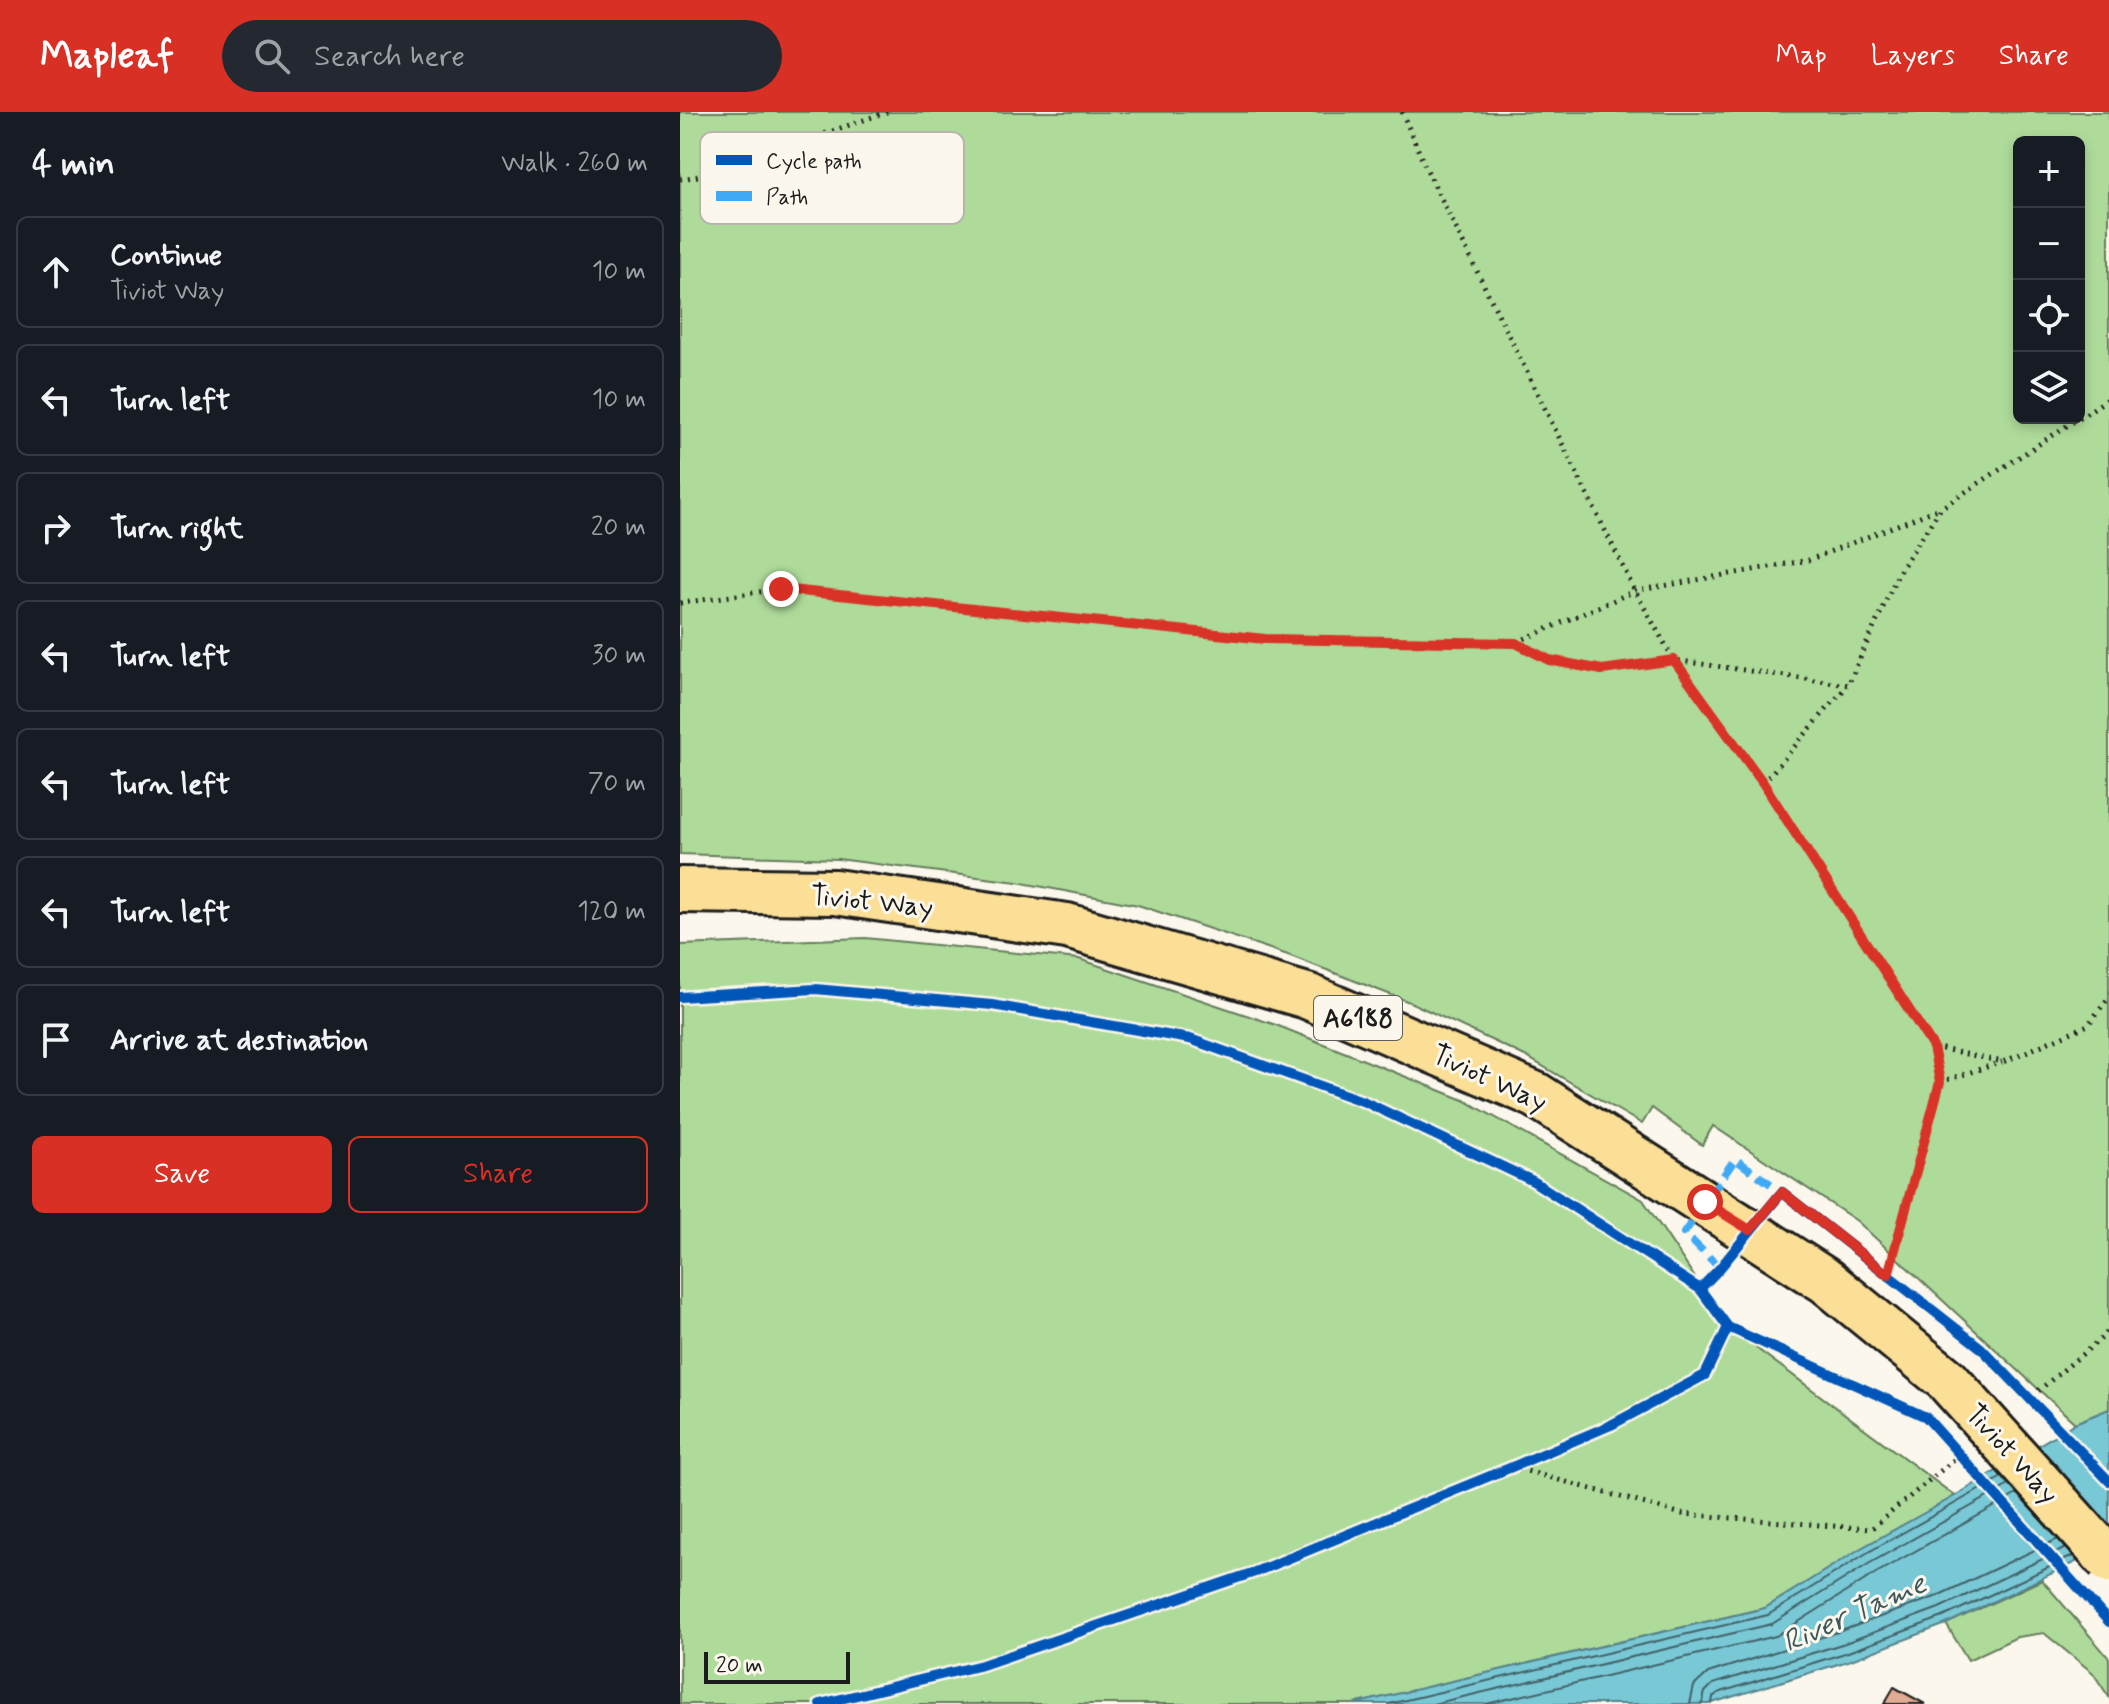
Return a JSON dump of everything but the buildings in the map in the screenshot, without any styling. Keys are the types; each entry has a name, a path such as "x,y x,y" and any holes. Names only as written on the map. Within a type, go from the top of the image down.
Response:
{"main road":[{"name":"Tiviot Way","path":"680,890 835,892 1067,926 1307,996 1536,1095 1826,1281 1947,1380 2109,1560"}],"path":[{"path":"829,132 887,112"},
{"path":"1402,112 1425,166 1635,591 1674,660 1763,783 1933,1047 1940,1082 1888,1275"},
{"path":"680,179 700,176"},
{"path":"2085,414 2109,398"},
{"path":"680,603 781,589 1265,639 1516,643 1635,591 1809,560 1941,508 2070,424"},
{"path":"1763,783 1848,685 1899,572 1941,508"},
{"path":"1516,643 1549,660 1602,670 1674,660 1848,685"},
{"path":"1940,1082 2003,1062 2088,1025 2109,997"},
{"path":"1933,1047 2003,1062"},
{"path":"1876,1266 1899,1284"},
{"path":"2103,1337 2109,1328"},
{"path":"2024,1393 2035,1404"},
{"path":"1956,1451 1966,1462"},
{"path":"1498,1473 1526,1461"},
{"path":"1512,1467 1682,1514 1871,1529"}],"green space":[{"path":"680,112 2109,112 2109,1409 2075,1423 1857,1221 1713,1126 1702,1145 1652,1108 1642,1124 1525,1056 1412,1003 1288,955 1138,905 1017,882 838,859 680,854"},
{"path":"865,938 1079,959 1276,1025 1464,1100 1643,1200 1728,1327 1955,1496 1765,1608 1354,1704 680,1704 680,945"},
{"path":"2042,1580 2109,1658 2109,1697 2093,1673 2044,1633 2017,1637 1968,1660 1946,1624"}],"water":[{"name":"River Tame","path":"2109,1409 2109,1546 1946,1624 1851,1660 1709,1704 1354,1704 1765,1608 2075,1423"}],"marked path":[{"path":"1720,1268 1684,1233 1735,1159 1782,1192"}],"cycle path":[{"path":"680,997 815,989 992,1005 1190,1039 1365,1102 1533,1181 1700,1289 1728,1327 1705,1375 1611,1425 1512,1467 1255,1572 982,1665 820,1704"},
{"path":"1700,1289 1782,1192 1981,1348 2109,1481"},
{"path":"1728,1327 1926,1417 2109,1622"}],"route":[{"path":"781,589 1265,639 1516,643 1549,660 1602,670 1674,660 1763,783 1933,1047 1940,1082 1888,1275 1782,1192 1750,1230 1705,1202"}]}
